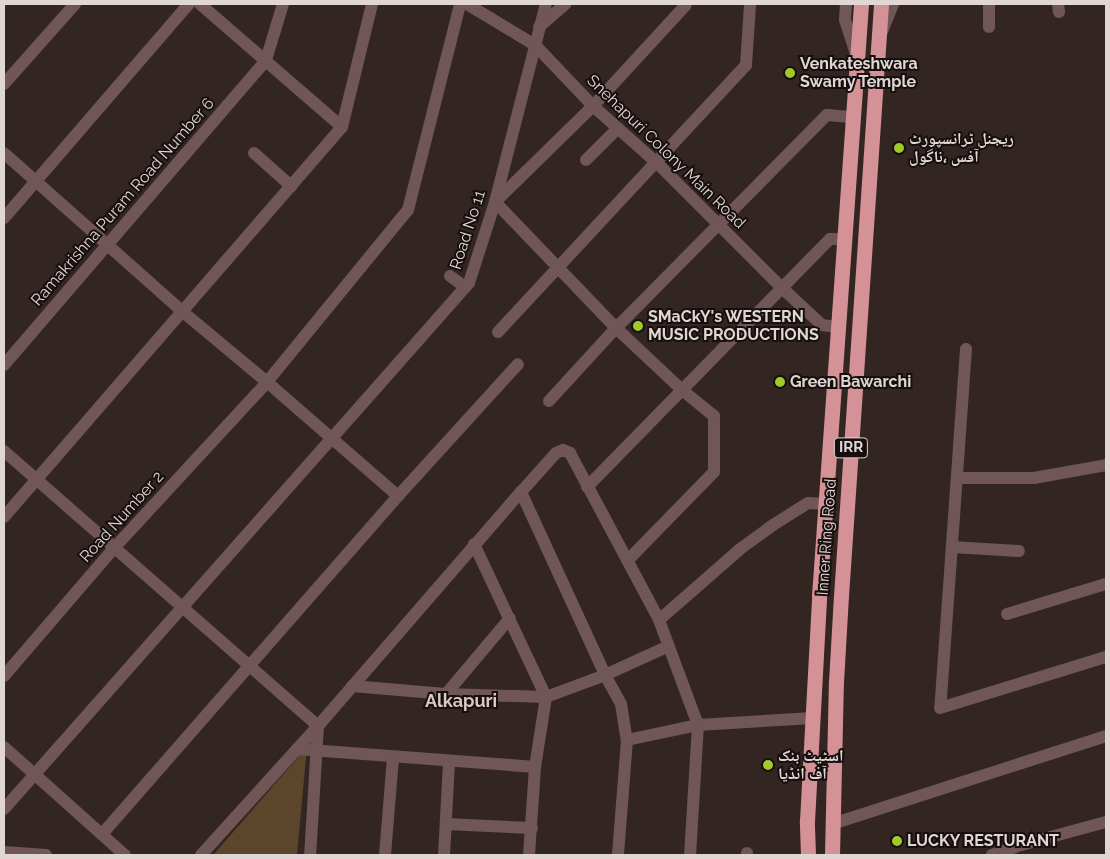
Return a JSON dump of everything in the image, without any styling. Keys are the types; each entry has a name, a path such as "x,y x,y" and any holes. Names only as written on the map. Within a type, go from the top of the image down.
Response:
{"highway":[{"name":"IRR","path":"856,53 861,4"},
{"name":"IRR","path":"877,41 880,4"},
{"name":"Inner Ring Road","path":"832,855 838,653 877,41"},
{"name":"Inner Ring Road","path":"808,855 807,821 825,504 856,53"}],"street":[{"path":"4,84 75,4"},
{"path":"4,218 189,4"},
{"path":"200,4 342,127"},
{"path":"266,60 284,4"},
{"path":"4,517 342,127 372,4"},
{"name":"Road Number 2","path":"4,676 115,547 267,382 408,210 460,4"},
{"name":"Snehapuri Colony Main Road","path":"467,4 534,44 594,106 657,163 781,287 822,325 837,327"},
{"name":"Road No 11","path":"4,809 469,283 495,202 534,44 546,4"},
{"path":"539,27 565,4"},
{"path":"498,332 746,65 750,4"},
{"path":"846,4 845,20 856,53"},
{"path":"877,41 893,4"},
{"path":"989,4 990,27"},
{"path":"628,560 714,472 714,416 682,390 616,328 495,202 594,106 686,5"},
{"name":"Ramakrishna Puram Road Number 6","path":"4,365 266,60"},
{"path":"549,401 616,328 827,115 851,116"},
{"path":"586,160 618,128"},
{"path":"4,153 182,312 267,382 398,496"},
{"path":"254,153 291,186"},
{"path":"587,487 830,239 844,239"},
{"path":"450,276 465,287"},
{"path":"966,349 940,708 1106,657"},
{"path":"103,833 398,496 518,364"},
{"path":"201,855 318,726 474,544 556,452 563,450 570,453 659,620 698,725 690,855"},
{"path":"4,451 318,726 318,751 310,855"},
{"path":"958,478 1034,478 1106,465"},
{"path":"521,492 605,675 621,704 627,740 618,855"},
{"path":"659,620 740,549 773,525 808,503 825,504"},
{"path":"474,544 546,697 535,767 529,855"},
{"path":"952,548 1019,551"},
{"path":"1007,614 1106,584"},
{"path":"446,694 510,618"},
{"path":"352,686 446,694 546,697 605,675 669,646"},
{"path":"627,740 698,725 813,718"},
{"path":"832,824 1106,736"},
{"path":"4,747 103,833 125,855"},
{"path":"297,749 535,767"},
{"path":"385,855 393,757"},
{"path":"444,855 449,762"},
{"path":"992,855 1021,845 1106,822"},
{"path":"446,824 532,828"},
{"path":"4,852 46,855"}],"shaded area":[{"path":"307,747 297,855 214,854"}],"place":[{"name":"Venkateshwara Swamy Temple","path":"790,73"},
{"name":"ریجنل ٹرانسپورٹ آفس ،ناگول","path":"899,148"},
{"name":"SMaCkY's WESTERN MUSIC PRODUCTIONS","path":"638,326"},
{"name":"Green Bawarchi","path":"780,382"},
{"name":"اسٹیٹ بنک آف انڈیا","path":"768,765"},
{"name":"LUCKY RESTURANT","path":"897,841"}],"district":[{"name":"Alkapuri","path":"461,701"}]}
